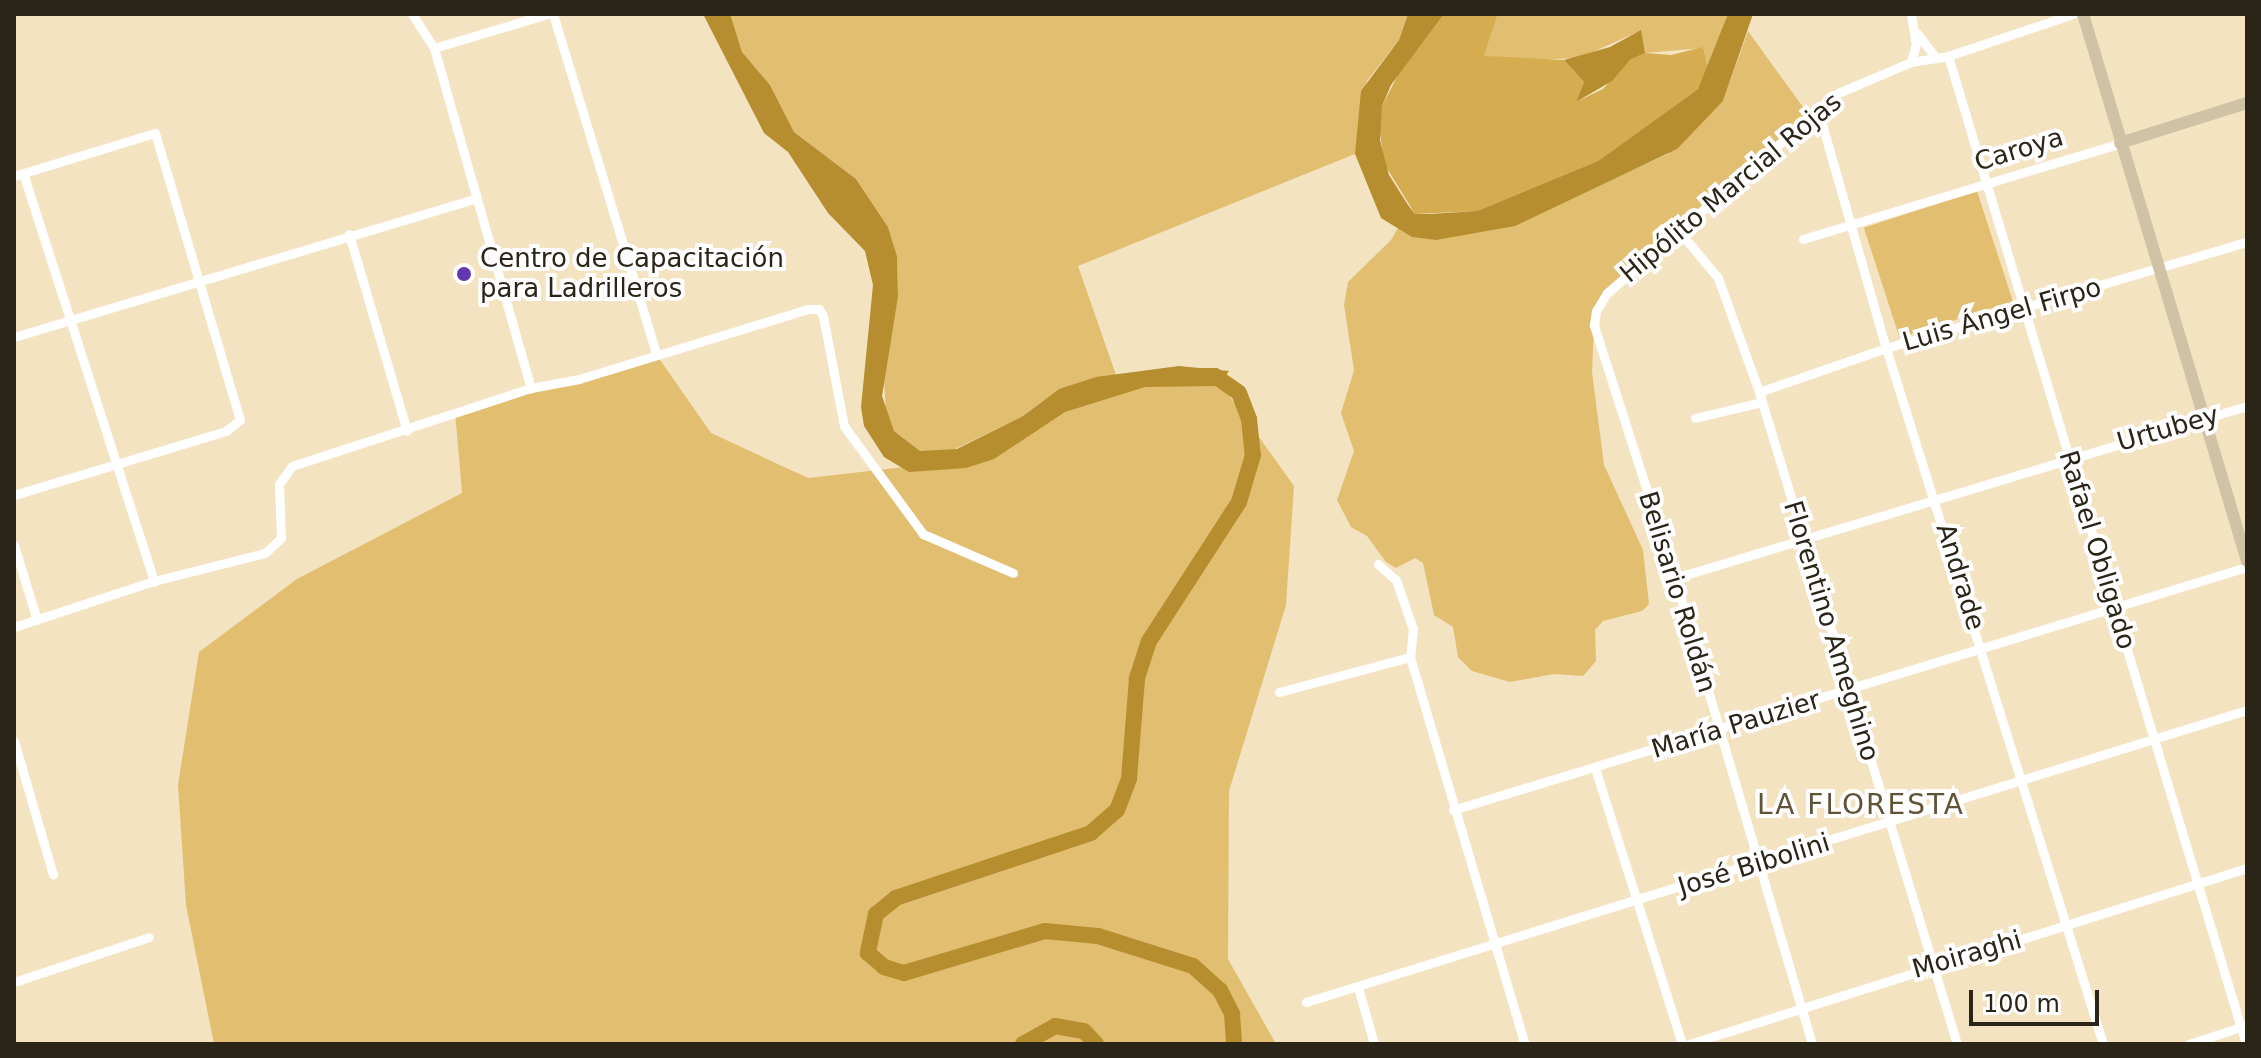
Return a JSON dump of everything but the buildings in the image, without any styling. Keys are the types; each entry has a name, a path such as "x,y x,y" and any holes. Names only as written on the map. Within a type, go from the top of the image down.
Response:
{"main road":[{"path":"2083,14 2247,564"},
{"name":"Caroya","path":"2120,143 2247,103"}],"street":[{"path":"412,14 434,48 531,388"},
{"path":"434,48 550,14 656,354"},
{"path":"1911,14 1915,30 1911,62"},
{"name":"Hipólito Marcial Rojas","path":"1594,325 1596,311 1607,293 1838,93 1911,62 1948,56 2073,14"},
{"path":"1915,30 1936,58"},
{"name":"Rafael Obligado","path":"1948,56 2197,884 2244,1026 2246,1044"},
{"name":"Andrade","path":"1818,110 1886,348 1982,647 2103,1044"},
{"path":"14,495 114,465 226,431 240,420 155,133 19,175 114,465 154,581"},
{"name":"Caroya","path":"1803,239 2120,143"},
{"path":"14,337 476,198"},
{"name":"Florentino Ameghino","path":"1679,231 1718,278 1760,397 1957,1044"},
{"path":"349,234 407,431"},
{"name":"Luis Ángel Firpo","path":"1695,418 1760,397 1886,348 2023,311 2247,242"},
{"path":"14,627 154,581 265,553 281,538 279,484 292,466 407,431 531,388 579,379 656,354 819,309 844,426 860,450 923,534 1013,573"},
{"name":"Belisario Roldán","path":"1594,325 1675,578 1812,1044"},
{"name":"Urtubey","path":"1675,578 1803,541 1935,497 2247,406"},
{"path":"14,545 37,620"},
{"path":"1378,564 1396,580 1413,629 1410,657 1525,1044"},
{"name":"María Pauzier","path":"1453,810 1720,731 2247,564"},
{"path":"1279,692 1410,657"},
{"name":"José Bibolini","path":"1306,1002 1494,941 1891,823 2247,710"},
{"path":"15,745 53,874"},
{"path":"1595,768 1682,1044"},
{"name":"Moiraghi","path":"1689,1044 1801,1005 2067,926 2247,868"},
{"path":"14,982 149,937"},
{"path":"1358,987 1374,1044"},
{"path":"2189,1044 2244,1026"}],"shaded area":[{"path":"703,14 730,14 742,52 770,85 794,132 856,179 888,227 897,256 898,297 882,396 894,431 920,451 957,449 1023,416 1059,389 1096,377 1179,366 1229,371 1218,386 1145,387 1065,412 994,459 966,468 909,472 884,457 864,426 861,407 873,285 865,251 828,213 788,152 764,133"},
{"path":"729,14 1408,14 1399,40 1367,81 1355,154 1078,266 1116,375 1059,389 1023,416 949,452 920,451 894,431 886,414 884,378 898,297 897,256 888,227 856,179 794,132 770,85 742,52"},
{"path":"1408,14 1444,14 1391,85 1382,106 1380,140 1389,175 1408,205 1415,214 1430,214 1477,211 1598,161 1698,89 1728,14 1753,14 1723,101 1677,149 1515,226 1436,240 1412,237 1381,218 1355,154 1361,91 1399,40"},
{"path":"1444,14 1498,14 1484,56 1564,60 1584,82 1576,102 1603,89 1630,60 1645,53 1671,55 1703,47 1708,69 1698,89 1598,161 1477,211 1415,214 1385,165 1379,128 1382,106 1398,75"},
{"path":"1498,14 1728,14 1708,69 1703,48 1645,53 1640,31 1579,58 1508,61 1496,67 1484,56"},
{"path":"1641,30 1645,53 1630,60 1612,81 1576,102 1584,82 1564,60 1610,47"},
{"path":"1748,31 1810,117 1608,293 1594,325 1592,372 1604,465 1643,550 1649,604 1642,611 1603,621 1595,630 1596,661 1583,676 1554,674 1510,682 1472,671 1458,657 1453,627 1434,615 1423,563 1415,558 1396,568 1386,562 1367,536 1351,527 1337,500 1354,451 1341,413 1354,370 1344,305 1348,282 1391,240 1404,218 1545,210 1668,154 1723,101"},
{"path":"1977,191 2013,301 1900,338 1864,228"},
{"path":"656,354 711,433 808,478 948,462 1081,395 1215,376 1294,486 1286,605 1229,791 1228,959 1276,1044 214,1044 186,905 178,785 199,652 297,579 462,493 455,411"}],"waterway":[{"path":"1203,376 1215,376 1239,393 1249,419 1253,455 1239,502 1149,641 1137,679 1129,779 1117,810 1091,833 896,898 876,914 868,953 884,967 904,973 1045,931 1098,936 1193,966 1220,990 1232,1014 1234,1044"},
{"path":"1023,1044 1055,1026 1084,1031 1096,1044"}],"place":[{"name":"Centro de Capacitación para Ladrilleros","path":"464,274"}],"district":[{"name":"LA FLORESTA","path":"1861,805"}]}
